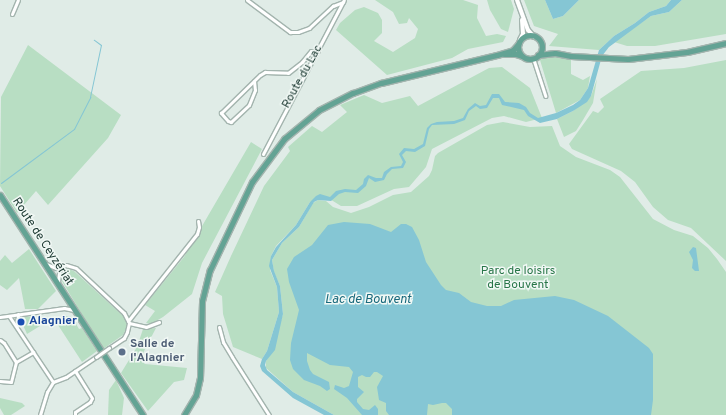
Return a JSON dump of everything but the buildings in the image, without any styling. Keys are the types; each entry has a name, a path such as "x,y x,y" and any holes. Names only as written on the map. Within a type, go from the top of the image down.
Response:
{"main road":[{"path":"184,414 196,395 200,378 201,320 205,286 210,270 252,182 284,139 319,110 353,93 381,83 513,50 526,36 534,36 540,43 555,53"},
{"path":"520,42 518,50 522,56"},
{"path":"538,55 541,49 540,43"},
{"path":"497,55 516,54 533,58 538,55 555,53 615,59 666,55 726,43"},
{"name":"Route de Ceyzériat","path":"0,195 143,414"}],"street":[{"path":"12,14 18,0"},
{"path":"247,0 290,32 298,32 309,28 333,6 343,1"},
{"path":"517,0 528,30 534,36"},
{"name":"Route du Lac","path":"263,154 343,1"},
{"path":"520,42 523,34 522,16"},
{"path":"254,81 256,90 249,105 231,122 228,121 221,113 254,81 265,72 281,74 292,70 311,52 318,51"},
{"path":"533,58 545,96"},
{"path":"40,415 47,392 53,382 75,371 124,338 129,322 197,234 199,227 198,221"},
{"path":"43,261 52,268 69,266 76,268 124,313 129,322 146,327 159,322"},
{"path":"60,287 58,277 62,267"},
{"path":"64,308 68,299"},
{"path":"0,317 64,308 75,311"},
{"path":"17,326 18,314"},
{"path":"9,316 53,382"},
{"path":"219,327 224,342 232,357 269,415"},
{"path":"0,340 4,343 16,362 12,381 9,383 0,381"},
{"path":"16,362 33,352"},
{"path":"75,371 92,398 90,402 75,412 75,415"}],"green space":[{"path":"375,0 463,0 478,5 477,18 486,36 497,34 506,36 503,42 468,49 452,58 387,75 336,30 340,23 355,10 364,7 378,13 382,20 382,33 374,41 393,52 415,38 418,29 409,18 407,23 399,24 393,12"},
{"path":"487,0 511,0 514,9 508,32 501,29 490,10"},
{"path":"524,0 545,0 553,19 563,16 579,0 671,0 666,6 649,12 614,36 599,50 549,46 558,34 534,26"},
{"path":"682,0 726,0 726,34 655,46 627,46 614,42 651,16 669,12"},
{"path":"28,45 121,115 108,138 48,205 36,191 17,213 0,186 1,97"},
{"path":"547,56 571,59 571,74 583,80 590,76 588,88 580,100 556,113 540,60"},
{"path":"726,60 726,261 691,228 668,220 653,207 635,182 621,171 572,149 569,144 593,111 598,113 604,107 600,99 641,71 684,68"},
{"path":"502,67 530,88 542,118 526,122 504,116 492,118 432,149 426,167 409,187 394,189 357,206 341,206 325,196 310,202 296,225 276,246 271,256 270,270 277,287 279,312 267,351 262,359 233,347 223,314 222,296 215,292 264,186 290,151 288,147 312,126 322,132 347,112 340,105 364,95 382,103 410,96 418,106 489,68"},
{"path":"597,79 593,103 576,131 564,137 557,119 573,111 591,96"},
{"name":"Parc de loisirs de Bouvent","path":"503,122 530,127 552,126 560,146 576,157 610,170 620,177 653,219 674,230 693,236 708,248 717,259 726,272 726,415 334,415 293,392 266,368 266,361 271,353 283,314 280,286 274,272 272,260 282,243 299,227 313,203 318,200 326,201 333,207 351,213 369,207 393,195 411,192 429,176 435,156 438,153 487,125"},
{"path":"251,142 262,149 202,263 192,294 163,317 151,324 146,323 155,311 145,305 184,257"},
{"path":"29,249 56,291 38,309 25,309 19,278 7,290 0,285 0,261 5,255 12,263"},
{"path":"69,269 74,271 123,316 126,321 127,327 123,335 103,349 60,278 62,272"},
{"path":"34,316 40,326 27,334 23,325 23,319 25,317"},
{"path":"65,316 72,317 79,329 82,328 97,351 82,362 58,325 59,320"},
{"path":"156,328 140,359 145,364 187,368 184,380 174,382 148,411 121,373 137,347 143,329"},
{"path":"116,380 124,398 122,415 108,415 109,390"},
{"path":"0,398 22,403 25,406 11,415 4,415 0,408"}],"water":[{"path":"545,0 579,0 563,16 553,19"},
{"path":"671,0 682,0 669,12 651,16 609,47 602,56 591,96 587,102 573,111 557,119 540,123 528,116 524,110 502,105 499,98 493,98 487,108 480,109 476,106 469,111 465,120 454,124 432,125 429,129 425,146 415,152 406,151 402,155 406,162 403,168 392,169 384,180 375,182 369,178 366,186 358,193 345,192 339,194 331,201 318,200 314,202 299,227 282,243 272,260 274,271 280,286 283,314 275,350 266,361 265,365 267,370 293,392 334,415 324,415 293,398 262,371 260,366 262,359 267,351 279,312 277,287 269,266 271,256 276,247 296,225 310,202 316,196 320,194 330,197 336,191 345,189 356,190 363,184 364,179 368,175 376,178 382,178 384,172 391,167 401,166 403,162 399,154 404,148 414,149 423,144 427,128 431,124 437,122 454,121 463,118 468,109 475,103 480,106 486,105 492,94 499,94 505,102 519,103 538,118 556,113 573,105 580,100 588,88 599,50 614,36 649,12 666,6"},
{"name":"Lac de Bouvent","path":"344,222 370,224 391,232 401,224 406,224 412,227 419,240 426,262 441,285 446,290 459,293 471,302 487,306 501,306 514,300 555,296 574,300 608,316 649,348 653,354 653,400 651,415 452,415 452,409 446,403 442,403 433,405 428,404 427,415 389,415 386,411 386,403 379,400 377,387 383,376 377,372 374,372 370,377 362,375 358,377 358,387 364,392 357,399 357,402 363,409 369,410 375,405 378,409 378,415 362,415 347,398 334,389 335,385 344,388 349,386 353,372 349,367 330,365 307,353 307,361 310,370 313,374 329,382 330,389 327,391 320,386 304,380 293,369 290,360 291,343 299,310 289,282 287,269 294,257 312,245 328,225"},
{"path":"693,247 696,248 699,271 695,271 692,268 693,260 689,252"}],"waterway":[{"path":"1,183 74,129 90,97 101,45 94,40"}],"place":[{"name":"Alagnier","path":"21,322"},
{"name":"Salle de l'Alagnier","path":"122,352"}]}
